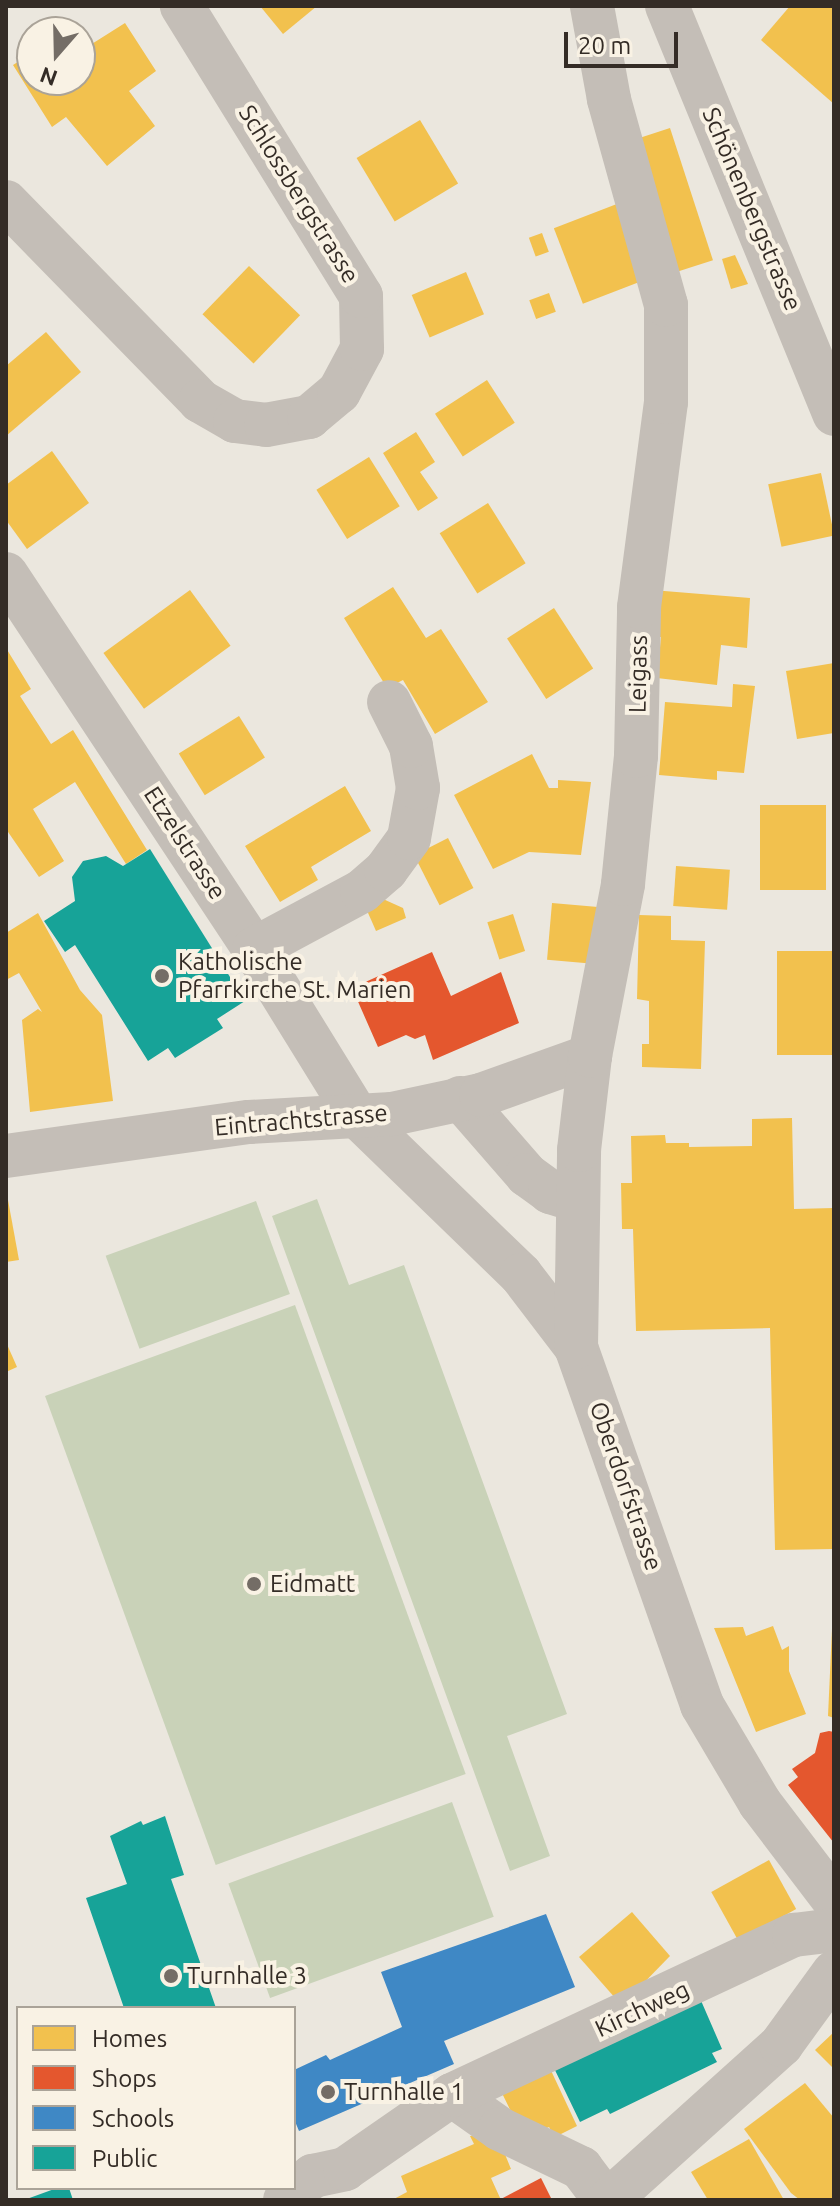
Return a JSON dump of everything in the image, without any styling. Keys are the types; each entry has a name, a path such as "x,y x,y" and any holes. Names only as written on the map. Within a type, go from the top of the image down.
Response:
{"street":[{"name":"Schlossbergstrasse","path":"6,202 200,401 223,414 266,425 309,417 339,392 362,349 361,296 182,6"},
{"name":"Leigass","path":"576,1347 577,1200 590,1056 623,884 636,756 639,607 666,402 666,305 609,99 592,6"},
{"name":"Schönenbergstrasse","path":"667,6 834,414"},
{"name":"Etzelstrasse","path":"6,574 254,949 357,1116"},
{"path":"254,949 362,891 386,870 409,838 418,788 411,746 389,702"},
{"name":"Eintrachtstrasse","path":"6,1156 249,1122 392,1114 537,1078 590,1056"},
{"path":"460,1098 527,1175 550,1192 577,1200"},
{"name":"Oberdorfstrasse","path":"357,1116 521,1275 576,1347 702,1705 760,1803 834,1900"},
{"name":"Kirchweg","path":"285,2200 313,2176 345,2169 452,2095 794,1935 834,1930"},
{"path":"452,2095 500,2129 581,2168 607,2200 781,2045 834,1972"}],"green space":[{"path":"317,1199 349,1285 404,1265 567,1714 507,1736 550,1856 510,1871 272,1216"},
{"path":"256,1201 290,1294 140,1349 106,1256"},
{"name":"Eidmatt","path":"295,1305 466,1774 216,1865 45,1396"},
{"path":"452,1802 494,1917 270,1998 228,1883"}],"building: Homes":[{"path":"260,6 317,6 283,34"},
{"path":"790,6 834,6 834,104 761,40"},
{"path":"125,23 156,71 129,91 155,126 107,166 66,117 52,127 32,96 96,96 96,41"},
{"path":"420,120 458,183 395,222 357,158"},
{"path":"670,128 713,260 674,273 631,141"},
{"path":"622,202 651,278 583,304 554,228"},
{"path":"542,233 549,252 536,257 529,238"},
{"path":"735,255 748,284 731,289 722,259"},
{"path":"249,266 300,315 254,364 202,314"},
{"path":"466,272 484,314 430,337 412,295"},
{"path":"549,293 556,312 536,319 529,300"},
{"path":"46,332 81,372 6,436 6,366"},
{"path":"487,380 515,423 463,457 435,414"},
{"path":"416,432 435,462 420,472 438,498 418,511 383,453"},
{"path":"52,451 89,503 27,549 6,520 6,485"},
{"path":"369,457 400,506 347,539 316,490"},
{"path":"821,473 834,536 781,547 768,484"},
{"path":"488,503 526,563 477,593 440,533"},
{"path":"393,587 426,638 441,629 488,702 435,734 403,680 387,688 344,618"},
{"path":"190,590 231,646 144,709 103,653"},
{"path":"652,590 750,598 747,648 721,645 717,685 657,678 661,637 648,637"},
{"path":"554,608 593,668 546,699 507,638"},
{"path":"6,648 31,689 20,696 51,744 73,730 147,850 126,864 75,782 33,809 64,861 39,877 6,829"},
{"path":"834,663 834,733 797,739 786,671"},
{"path":"733,684 755,686 744,773 717,771 717,780 659,775 665,702 732,707"},
{"path":"239,716 265,758 205,795 179,754"},
{"path":"532,754 549,788 558,788 558,780 591,782 581,855 529,852 493,869 454,795"},
{"path":"345,786 371,831 311,867 318,880 280,902 245,846"},
{"path":"760,805 826,805 826,890 760,890"},
{"path":"448,838 473,888 440,905 414,855"},
{"path":"676,866 730,870 727,910 673,906"},
{"path":"383,899 403,908 406,918 376,931 365,906"},
{"path":"552,903 604,908 599,964 547,960"},
{"path":"38,913 80,990 102,1015 113,1101 30,1112 22,1020 38,1009 42,1012 19,973 6,980 6,933"},
{"path":"513,914 525,951 499,959 487,922"},
{"path":"639,915 671,916 671,940 705,941 701,1069 642,1067 642,1044 649,1044 649,1001 637,999"},
{"path":"777,951 834,951 834,1055 777,1055"},
{"path":"792,1118 794,1209 834,1208 834,1549 775,1550 770,1328 636,1331 633,1229 622,1229 621,1183 632,1183 631,1136 665,1135 666,1143 689,1143 689,1147 752,1146 752,1119"},
{"path":"6,1189 19,1260 6,1262"},
{"path":"6,1342 17,1367 6,1372"},
{"path":"773,1626 782,1650 789,1646 789,1671 806,1714 756,1732 714,1628 743,1627 746,1636"},
{"path":"834,1629 834,1718 828,1716"},
{"path":"769,1860 796,1909 738,1941 711,1892"},
{"path":"632,1912 670,1956 631,1996 616,1999 579,1957"},
{"path":"834,2032 834,2069 815,2050"},
{"path":"547,2062 577,2126 555,2137 549,2127 532,2135 520,2130 498,2085"},
{"path":"805,2083 834,2118 834,2200 800,2200 791,2193 744,2129"},
{"path":"497,2135 511,2169 491,2178 501,2200 392,2200 407,2192 401,2176 474,2144 470,2136"},
{"path":"749,2139 784,2200 708,2200 691,2172"}],"building: Shops":[{"path":"432,952 451,996 501,972 519,1023 433,1060 425,1035 415,1039 406,1035 378,1047 352,988"},
{"path":"834,1732 834,1843 788,1785 798,1777 792,1769 815,1753 820,1733"},
{"path":"541,2178 552,2200 499,2200"}],"building: Schools":[{"name":"Turnhalle 1","path":"546,1914 575,1987 444,2041 454,2064 299,2131 296,2124 296,2069 326,2055 330,2060 402,2027 381,1972"}],"building: Public":[{"name":"Katholische Pfarrkirche St. Marien","path":"150,849 245,1001 217,1019 223,1028 175,1058 168,1048 148,1061 75,945 65,952 44,921 75,901 72,877 83,861 106,856 123,866"},
{"path":"165,1816 184,1875 171,1879 215,2006 123,2006 86,1898 127,1884 110,1836 141,1821 143,1825"},
{"path":"699,1996 722,2049 712,2053 717,2062 610,2114 607,2109 580,2122 553,2066"},
{"path":"52,2190 70,2190 73,2200 24,2200"}],"place":[{"name":"Katholische Pfarrkirche St. Marien","path":"162,976"},
{"name":"Eidmatt","path":"254,1584"},
{"name":"Turnhalle 3","path":"171,1976"},
{"name":"Turnhalle 1","path":"328,2092"}]}
